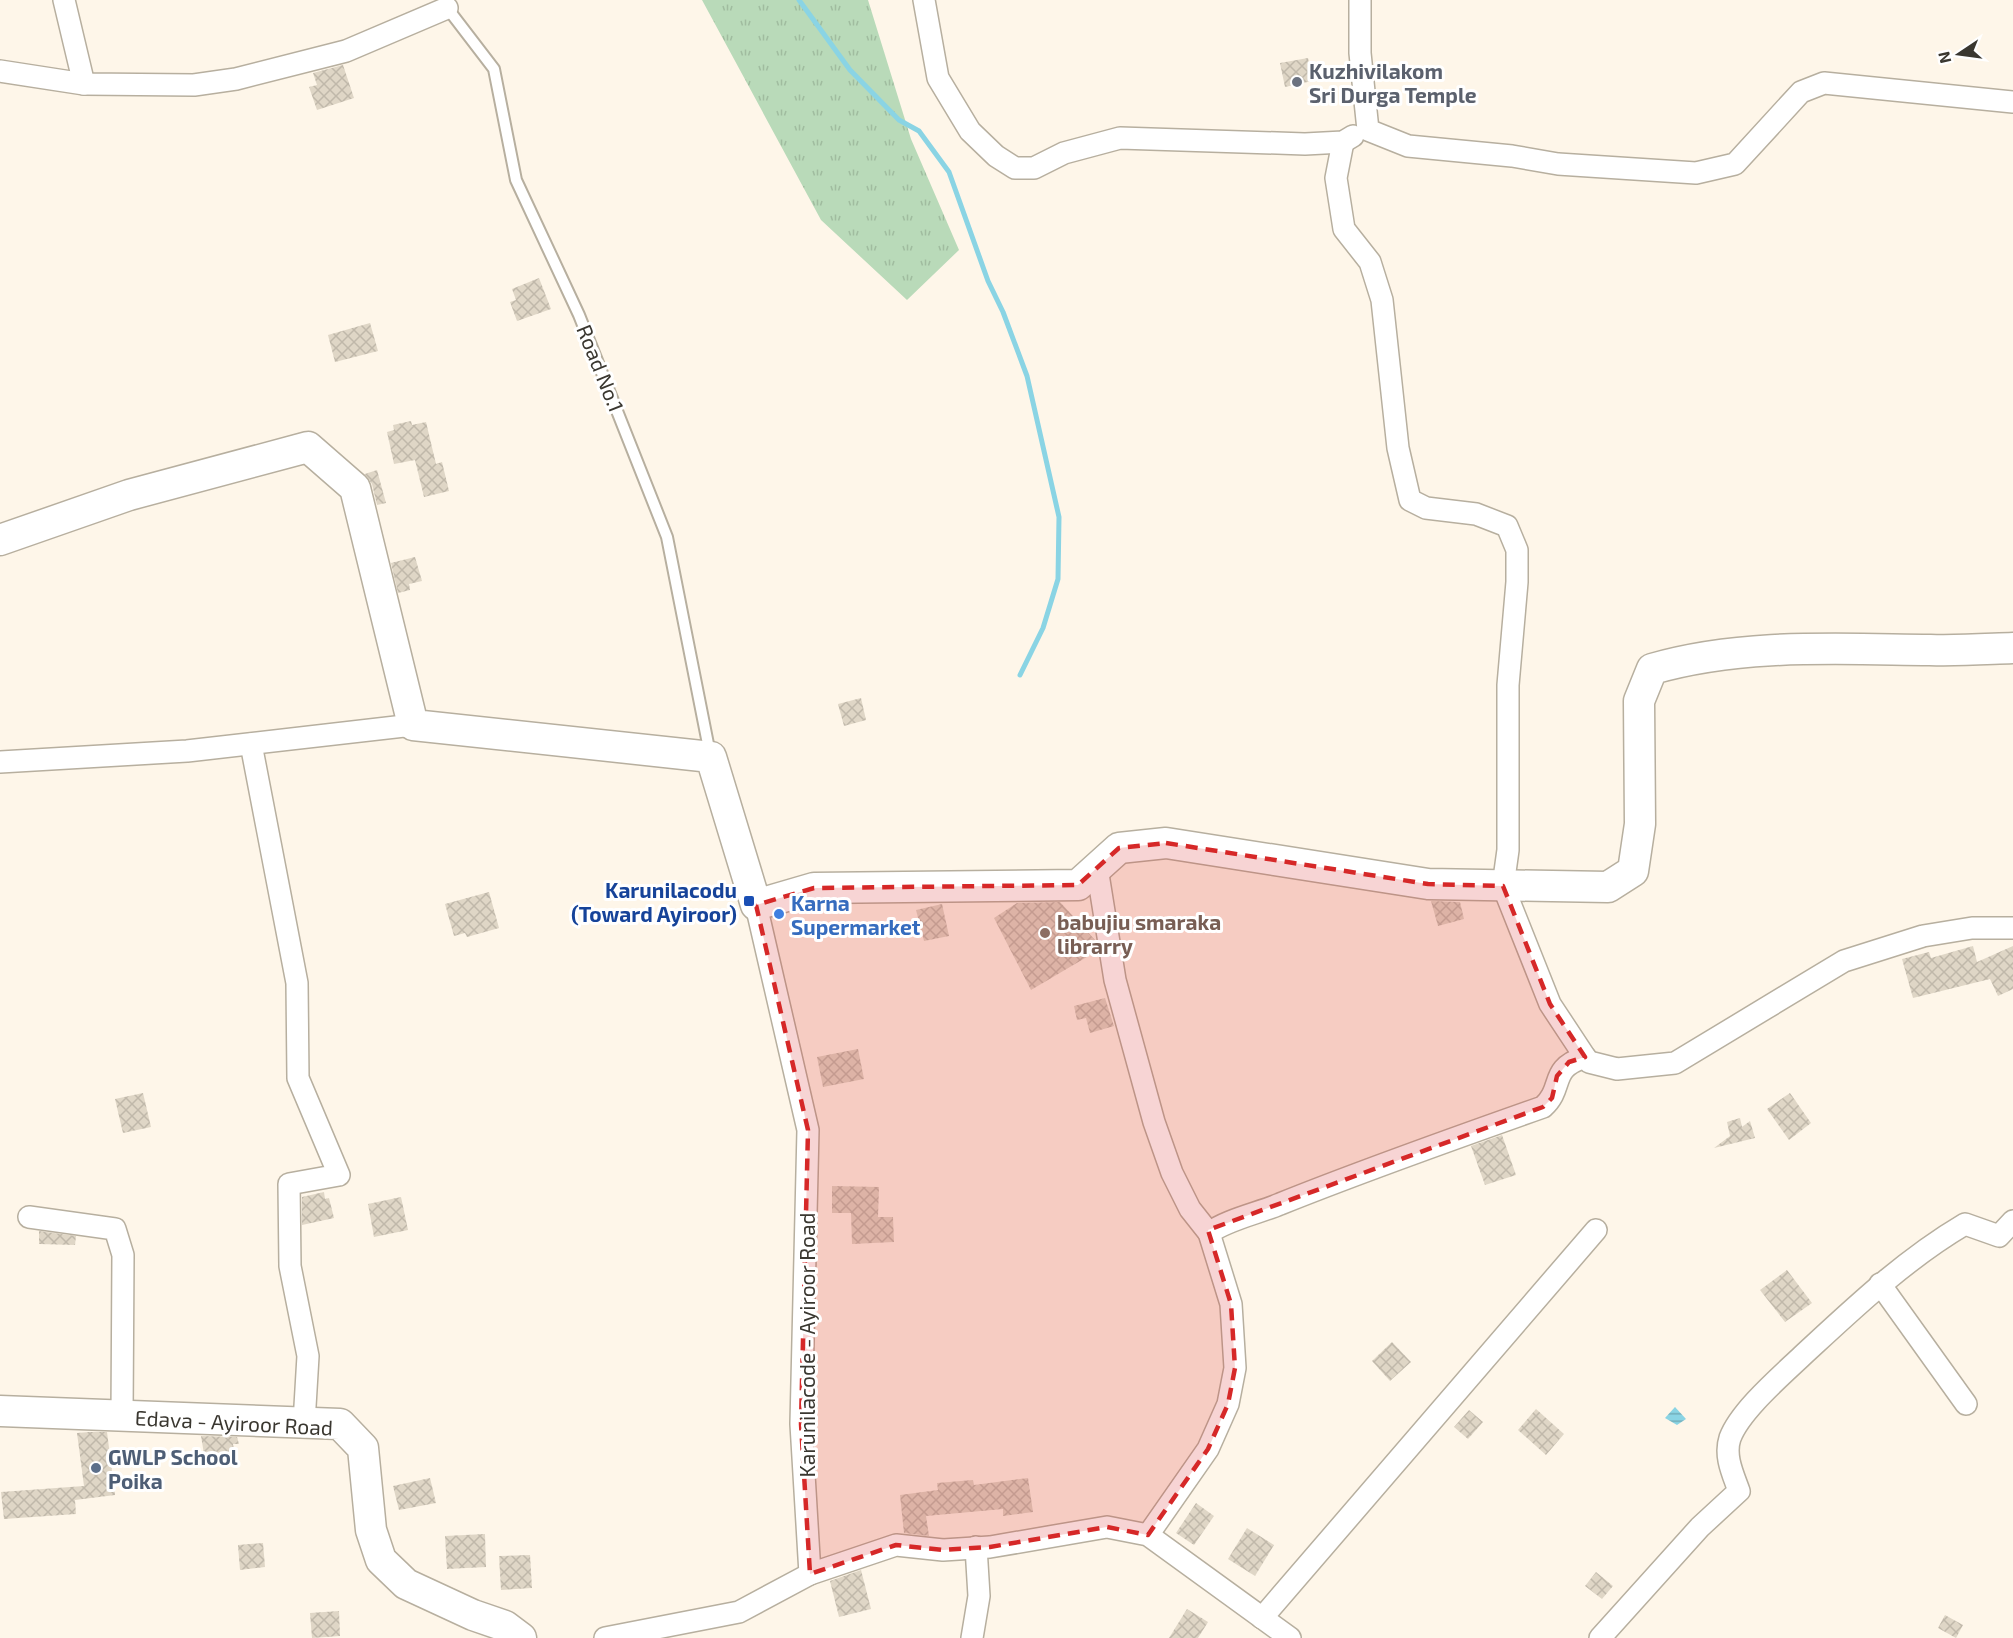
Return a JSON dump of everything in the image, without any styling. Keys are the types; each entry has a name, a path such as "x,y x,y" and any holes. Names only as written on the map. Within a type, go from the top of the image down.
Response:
{"main road":[{"path":"0,540 129,495 308,447 356,488 413,725 711,758 756,905 814,888 1078,885 1119,848 1166,843 1428,884 1608,887 1633,871 1640,825 1639,701 1652,669 1694,657 1835,647 1932,651 2013,648"},
{"name":"Edava - Ayiroor Road","path":"0,1412 340,1424 363,1448 370,1530 381,1560 406,1584 473,1615 505,1626 521,1638"}],"street":[{"path":"64,0 84,84"},
{"path":"924,0 938,78 969,131 996,156 1015,168 1034,168 1064,153 1120,138 1201,140 1244,144 1343,142 1368,130 1408,146 1512,156 1558,164 1696,173 1735,164 1801,92 1824,82 2013,102"},
{"path":"1359,0 1360,53 1368,130"},
{"path":"0,71 84,84 194,85 236,79 346,51 444,4"},
{"path":"1343,142 1336,178 1344,229 1370,262 1382,300 1398,448 1410,500 1426,508 1476,514 1507,526 1517,550 1517,582 1508,685 1508,850 1503,886 1550,1004 1589,1062 1617,1069 1675,1063 1844,961 1923,936 1972,928 2013,928"},
{"path":"0,762 187,752 413,725"},
{"path":"251,744 297,983 298,1078 339,1175 289,1184 290,1266 308,1356 304,1423"},
{"path":"1097,868 1115,980 1154,1122 1172,1173 1190,1209 1209,1233 1231,1304 1235,1368 1228,1404 1208,1449 1148,1536"},
{"name":"Karunilacode - Ayiroor Road","path":"756,905 808,1130 801,1424 810,1574"},
{"path":"1209,1233 1216,1227 1393,1159 1543,1107 1552,1098 1557,1077 1569,1062 1585,1057"},
{"path":"28,1217 115,1228 120,1238 123,1255 122,1416"},
{"path":"1600,1638 1700,1527 1738,1491 1727,1455 1730,1437 1760,1395 1880,1284 1939,1239 1965,1224 1999,1236 2013,1221"},
{"path":"1262,1618 1596,1230"},
{"path":"1880,1284 1966,1404"},
{"path":"605,1638 739,1612 810,1574 896,1545 943,1550 1107,1527 1148,1536 1290,1638"},
{"path":"972,1638 979,1596 976,1547"}],"lane":[{"name":"Road No.1","path":"444,4 494,69 516,180 579,315 667,537 711,758"}],"highlighted area":[{"path":"1166,843 1428,884 1503,886 1550,1004 1585,1057 1569,1062 1557,1076 1552,1098 1543,1107 1208,1230 1231,1304 1235,1368 1228,1404 1208,1449 1148,1535 1107,1527 990,1547 943,1550 896,1545 810,1574 801,1424 808,1130 756,905 814,888 1078,885 1119,848"}],"green space":[{"path":"702,0 868,0 911,139 959,250 907,300 821,220"}],"water":[{"path":"1675,1407 1686,1419 1677,1425 1665,1418"}],"building":[{"path":"1308,58 1312,81 1285,87 1280,63"},
{"path":"343,65 354,98 317,110 309,87 317,85 313,73"},
{"path":"539,278 551,309 517,321 510,302 516,300 512,289"},
{"path":"370,323 378,351 335,362 328,335"},
{"path":"411,421 412,425 426,422 436,464 442,462 449,491 424,497 415,460 394,464 387,432 394,430 393,425"},
{"path":"377,470 386,503 377,505 372,484 365,474"},
{"path":"415,557 422,581 409,584 410,590 398,593 391,563"},
{"path":"861,698 866,720 844,726 838,704"},
{"path":"489,892 499,928 467,937 465,933 454,936 445,904"},
{"path":"1431,901 1460,902 1464,919 1438,926"},
{"name":"babujiu smaraka librarry","path":"1060,902 1096,941 1097,951 1031,990 994,918 1017,903"},
{"path":"942,904 949,936 924,941 916,910"},
{"path":"1973,946 1977,962 2013,946 2013,989 1998,996 1990,979 1913,998 1902,959 1929,952 1931,958"},
{"path":"1105,998 1114,1026 1090,1033 1086,1018 1077,1020 1074,1006"},
{"path":"858,1049 864,1079 823,1087 817,1057"},
{"path":"143,1093 151,1127 123,1133 115,1099"},
{"path":"1790,1093 1811,1123 1789,1140 1767,1109"},
{"path":"1740,1118 1742,1127 1750,1121 1755,1138 1714,1148 1730,1136 1727,1122"},
{"path":"1502,1135 1516,1175 1485,1185 1471,1146"},
{"path":"832,1186 879,1187 878,1217 893,1217 894,1242 852,1244 851,1213 832,1213"},
{"path":"324,1192 325,1199 329,1198 334,1218 302,1225 302,1197"},
{"path":"401,1197 408,1230 374,1237 368,1204"},
{"path":"39,1231 76,1236 75,1245 39,1244"},
{"path":"1787,1270 1812,1303 1785,1322 1760,1290"},
{"path":"1392,1342 1411,1362 1390,1381 1372,1361"},
{"path":"1536,1409 1564,1434 1546,1455 1518,1430"},
{"path":"1469,1410 1483,1422 1468,1439 1454,1427"},
{"path":"107,1432 115,1495 75,1500 76,1514 4,1519 1,1492 84,1486 77,1433"},
{"path":"201,1436 237,1437 239,1444 233,1444 236,1461 206,1466"},
{"path":"430,1478 436,1503 399,1510 393,1486"},
{"path":"1028,1478 1033,1512 1003,1516 1003,1509 926,1516 929,1536 904,1533 900,1495 938,1490 937,1483 973,1480 974,1485"},
{"path":"1196,1503 1214,1516 1194,1545 1176,1533"},
{"path":"1247,1528 1274,1545 1255,1576 1228,1559"},
{"path":"485,1534 486,1567 447,1569 445,1536"},
{"path":"263,1543 265,1567 240,1570 238,1545"},
{"path":"530,1555 532,1588 501,1590 499,1556"},
{"path":"861,1570 871,1609 839,1617 830,1581"},
{"path":"1596,1572 1613,1586 1602,1599 1585,1586"},
{"path":"1187,1609 1208,1622 1198,1638 1169,1638"},
{"path":"339,1611 340,1636 312,1638 310,1613"},
{"path":"1945,1615 1963,1625 1956,1638 1938,1628"}],"waterway":[{"path":"799,0 850,70 899,120 919,131 949,172 988,281 1003,312 1027,376 1059,517 1058,579 1043,628 1020,675"}],"place":[{"name":"Kuzhivilakom Sri Durga Temple","path":"1297,82"},
{"name":"Karunilacodu (Toward Ayiroor)","path":"749,901"},
{"name":"Karna Supermarket","path":"779,914"},
{"name":"babujiu smaraka librarry","path":"1045,933"},
{"name":"GWLP School Poika","path":"96,1468"}]}
